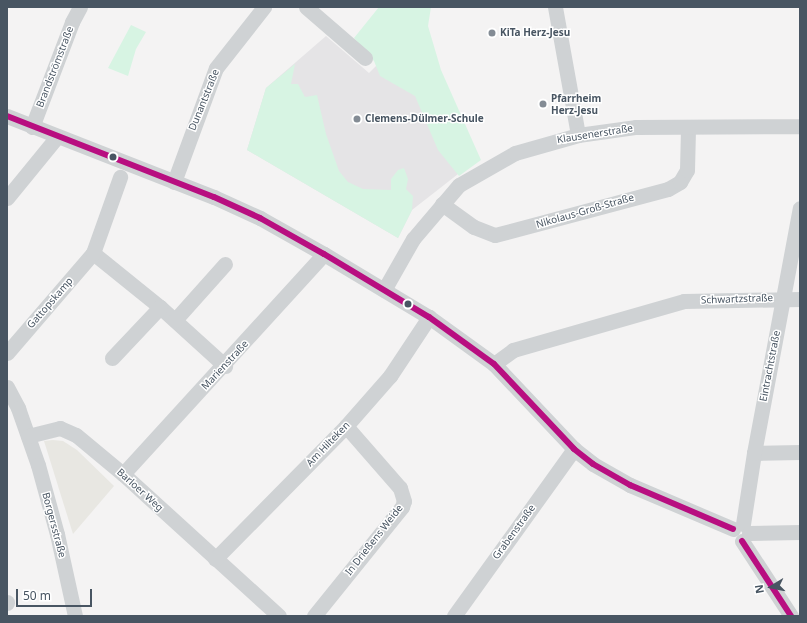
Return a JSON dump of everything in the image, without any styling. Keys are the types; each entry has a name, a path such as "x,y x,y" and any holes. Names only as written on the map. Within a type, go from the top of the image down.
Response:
{"street":[{"name":"Brandströmstraße","path":"32,127 72,22 80,7"},
{"name":"Dunantstraße","path":"174,182 216,68 264,7"},
{"path":"306,7 365,58"},
{"path":"555,7 578,136"},
{"path":"7,116 174,182 260,218 324,254 429,318 494,364 574,449 602,470 630,485 742,532 800,532"},
{"name":"Klausenerstraße","path":"384,290 413,239 459,185 484,169 527,148 578,136 636,128 800,126"},
{"name":"Nikolaus-Groß-Straße","path":"442,204 474,227 494,235 668,189 680,182 687,170 688,128"},
{"path":"7,198 57,137"},
{"name":"Gattopskamp","path":"7,353 93,253 120,177"},
{"name":"Eintrachtstraße","path":"742,532 754,453 800,208"},
{"path":"93,253 176,320 225,366"},
{"name":"Marienstraße","path":"123,474 225,366 324,254"},
{"path":"176,320 225,264"},
{"name":"Schwartzstraße","path":"494,364 513,350 684,301 784,298 800,299"},
{"path":"112,358 160,307"},
{"name":"Am Hilteken","path":"215,559 346,426 390,376 429,318"},
{"path":"9,395 28,436"},
{"name":"In Drießens Weide","path":"314,616 402,507 404,501 400,488 346,426"},
{"name":"Barloer Weg","path":"28,436 53,428 68,430 123,474 215,559 280,616"},
{"name":"Borgersstraße","path":"28,436 57,534 75,616"},
{"name":"Grabenstraße","path":"454,616 574,449"},
{"path":"754,453 800,452"},
{"path":"742,532 791,616"}],"shaded area":[{"name":"Clemens-Dülmer-Schule","path":"416,26 476,160 412,210 398,238 247,150 266,88 326,36 369,73"},
{"path":"44,441 63,441 77,450 114,486 73,534"}],"green space":[{"path":"379,7 431,7 428,26 441,70 481,160 459,176 438,150 415,96 380,76 374,61 354,38"},
{"path":"131,25 146,32 136,49 128,76 108,68"},
{"path":"295,64 291,84 298,84 305,97 317,95 326,134 339,171 348,182 363,189 391,190 391,179 398,170 404,168 408,179 406,189 413,196 412,210 398,238 247,150 266,88"}],"transit line":[{"path":"7,116 214,197 260,218 324,254 429,317 494,364 574,449 593,464 630,485 733,529"},
{"path":"742,541 791,616"}],"place":[{"name":"KiTa Herz-Jesu","path":"492,33"},
{"name":"Pfarrheim Herz-Jesu","path":"543,104"},
{"name":"Clemens-Dülmer-Schule","path":"357,119"}]}
